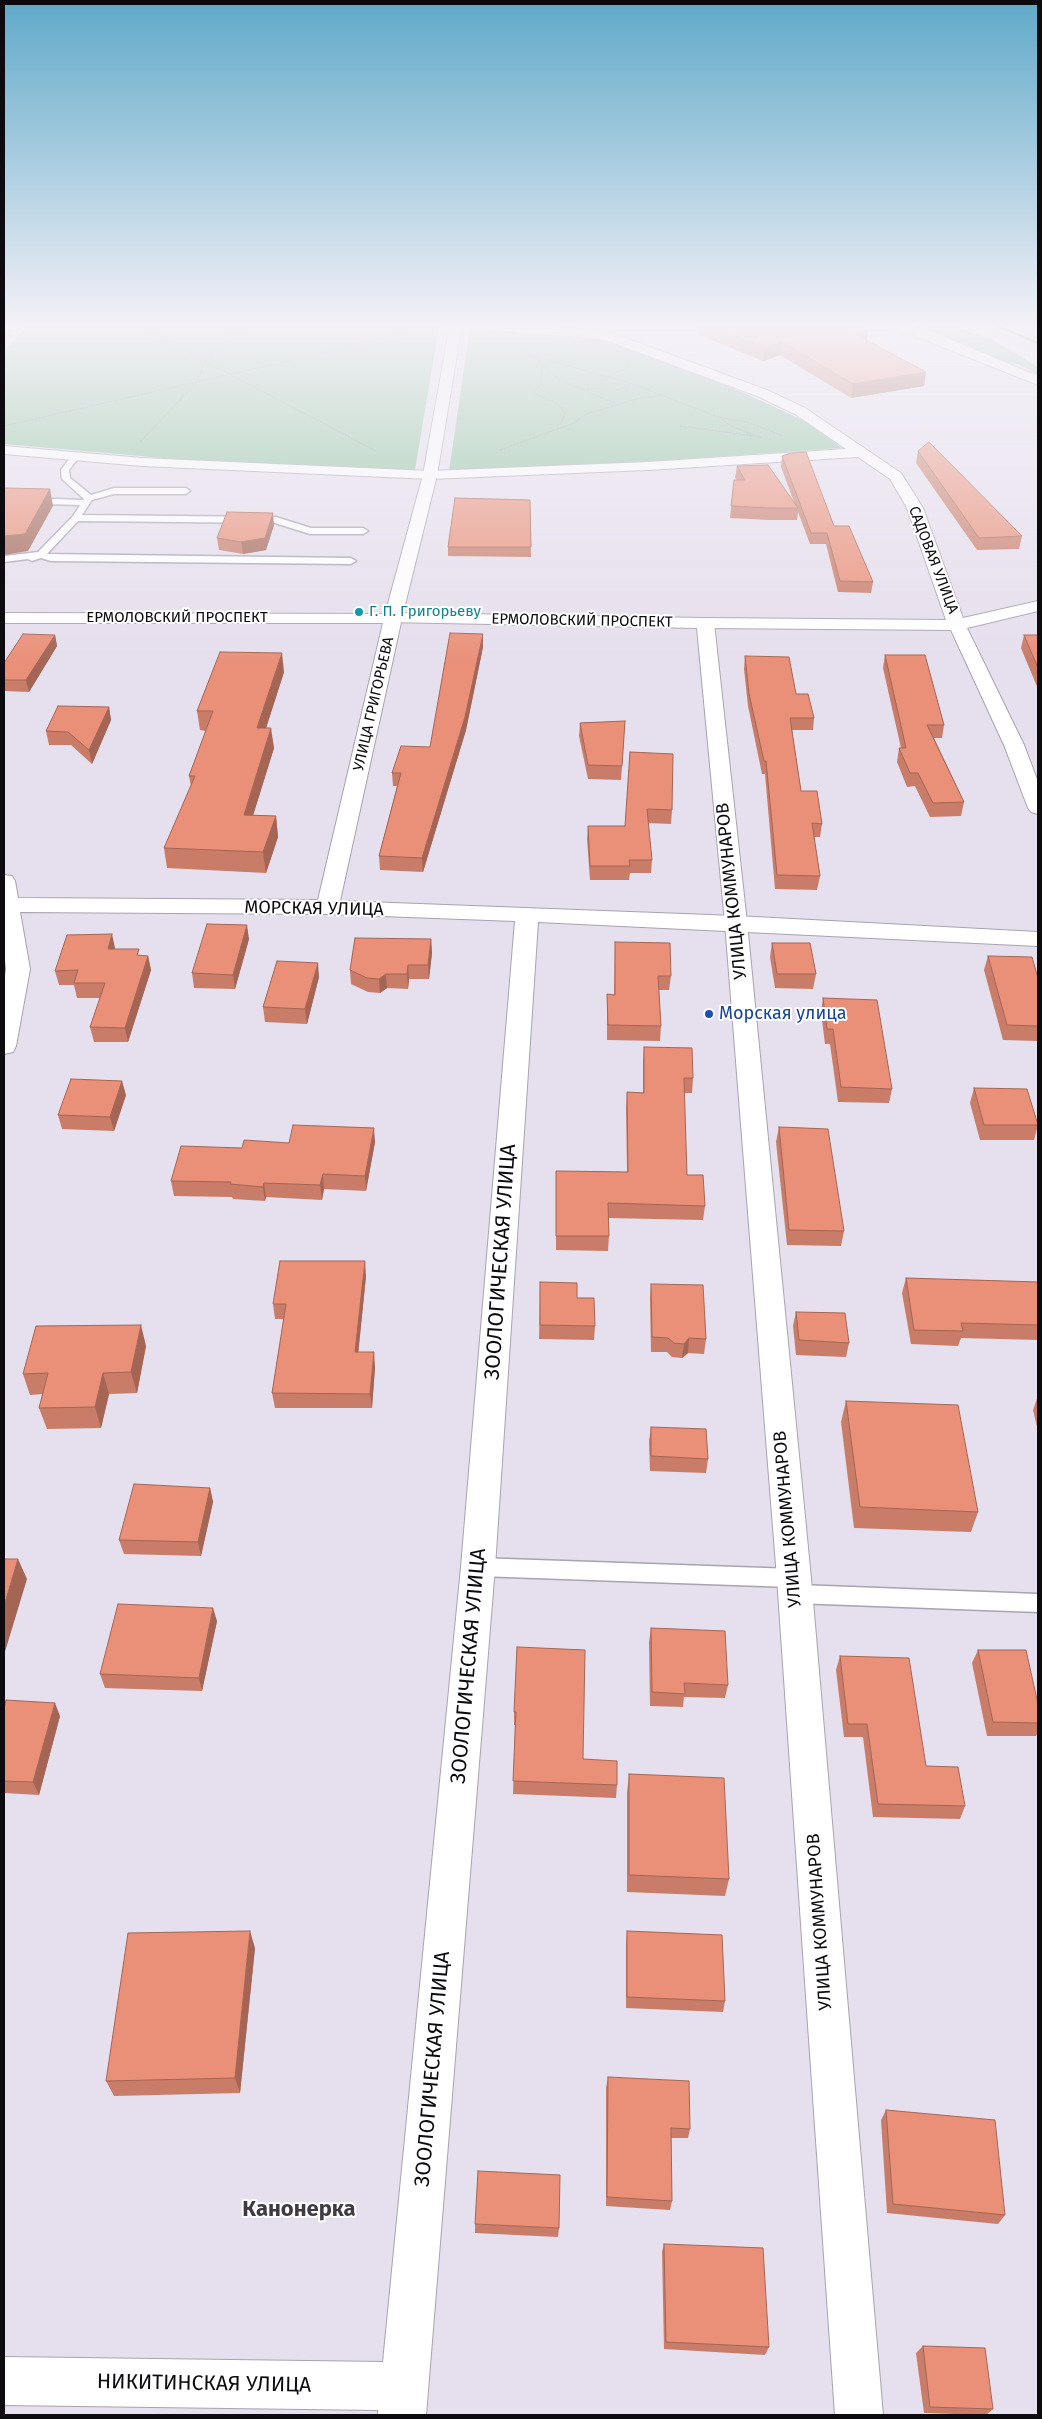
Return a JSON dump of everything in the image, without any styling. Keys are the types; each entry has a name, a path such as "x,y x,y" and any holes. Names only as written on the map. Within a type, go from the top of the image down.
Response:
{"street":[{"name":"УЛИЦА ГРИГОРЬЕВА","path":"328,908 393,618 430,475 437,437"},
{"name":"САДОВАЯ УЛИЦА","path":"839,437 896,476 915,508 957,625 1022,745 1038,808"},
{"path":"4,450 104,459 430,475 648,466 861,452"},
{"name":"ЕРМОЛОВСКИЙ ПРОСПЕКТ","path":"4,618 393,618 957,625 1038,606"},
{"name":"УЛИЦА КОММУНАРОВ","path":"705,623 736,924 794,1586 859,2415"},
{"path":"4,881 18,969 4,1046"},
{"name":"МОРСКАЯ УЛИЦА","path":"9,906 328,908 736,924 1038,939"},
{"name":"ЗООЛОГИЧЕСКАЯ УЛИЦА","path":"403,2401 478,1567 528,916"},
{"name":"НИКИТИНСКАЯ УЛИЦА","path":"4,2381 403,2401"}],"lane":[{"path":"76,456 65,470 66,479 88,501"},
{"path":"4,500 88,501 114,491 186,491"},
{"path":"4,565 40,555 76,518 88,501"},
{"path":"76,518 276,520 310,531 363,531"},
{"path":"4,558 40,555 51,558 351,561"},
{"path":"478,1567 1038,1603"}],"path":[{"path":"104,459 129,449 145,437"},
{"path":"350,437 403,465 406,474"}],"green space":[{"path":"4,437 421,437 415,470 186,460 4,444"},
{"path":"454,437 827,437 842,448 639,462 449,471"}],"building":[{"path":"929,442 1022,536 979,538 918,451"},
{"path":"806,452 834,526 849,526 873,582 840,581 827,533 811,533 782,456"},
{"path":"768,465 798,508 731,506 734,480 745,480 737,466"},
{"path":"4,488 50,489 25,534 4,536"},
{"path":"455,498 530,500 531,547 448,547"},
{"path":"227,512 273,513 265,538 241,542 217,538"},
{"path":"450,633 483,634 465,717 422,858 379,856 401,773 392,773 401,746 430,747"},
{"path":"23,634 55,635 26,680 4,680 4,663"},
{"path":"1024,635 1038,635 1038,668"},
{"path":"220,652 282,653 257,728 271,728 244,815 276,816 263,852 164,848 195,776 189,776 213,711 197,711"},
{"path":"885,655 925,655 944,725 927,725 964,802 933,803 918,773 910,773 899,748 906,748"},
{"path":"745,656 789,657 796,694 808,694 814,718 790,718 801,791 817,791 822,824 812,823 820,876 777,875 766,761 764,761 749,694"},
{"path":"58,706 109,707 89,750 68,732 46,731"},
{"path":"625,721 622,766 588,765 580,723"},
{"path":"630,752 673,754 672,810 647,809 652,860 629,860 630,866 590,866 588,826 625,826"},
{"path":"207,924 247,925 233,975 192,973"},
{"path":"112,934 108,949 139,949 137,955 148,956 125,1028 90,1027 105,983 74,983 78,970 55,971 67,935"},
{"path":"355,938 431,939 428,965 408,965 407,974 386,974 379,979 367,978 350,970"},
{"path":"615,942 670,943 671,976 658,976 661,1026 608,1025 607,994 615,995"},
{"path":"772,943 810,943 816,974 777,974"},
{"path":"988,956 1032,957 1038,978 1038,1026 1007,1025"},
{"path":"277,961 318,963 305,1009 263,1007"},
{"path":"823,998 877,1000 892,1089 841,1087 833,1029 827,1029"},
{"path":"644,1047 692,1048 693,1078 684,1078 687,1175 703,1175 705,1206 608,1203 609,1236 556,1236 556,1171 628,1172 627,1092 644,1093"},
{"path":"71,1079 122,1081 110,1117 58,1115"},
{"path":"974,1088 1027,1089 1038,1125 984,1125"},
{"path":"293,1125 374,1128 365,1176 323,1174 320,1185 264,1183 263,1187 230,1184 231,1182 171,1181 181,1146 242,1148 244,1140 289,1143"},
{"path":"779,1127 828,1129 844,1231 789,1230"},
{"path":"280,1261 365,1261 355,1352 374,1352 370,1394 272,1393 286,1304 273,1304"},
{"path":"906,1278 1038,1282 1038,1325 961,1323 963,1331 914,1330"},
{"path":"540,1282 577,1283 577,1298 594,1298 595,1326 540,1325"},
{"path":"651,1284 703,1285 706,1339 689,1338 684,1344 674,1343 668,1338 652,1337"},
{"path":"796,1312 845,1313 849,1343 799,1340"},
{"path":"141,1325 131,1372 103,1373 95,1407 39,1408 48,1373 23,1374 36,1326"},
{"path":"846,1401 958,1405 978,1512 860,1507"},
{"path":"651,1427 706,1429 708,1459 651,1456"},
{"path":"134,1484 210,1488 198,1542 119,1540"},
{"path":"4,1559 18,1559 4,1606"},
{"path":"118,1604 213,1608 199,1678 100,1674"},
{"path":"651,1628 725,1631 728,1685 684,1683 685,1694 652,1692"},
{"path":"517,1647 585,1650 583,1759 617,1761 617,1785 513,1781"},
{"path":"978,1650 1026,1650 1038,1704 1038,1723 993,1722"},
{"path":"840,1656 909,1658 926,1766 958,1767 965,1806 878,1804 867,1724 848,1724"},
{"path":"6,1700 55,1703 33,1782 4,1781 4,1709"},
{"path":"629,1774 724,1778 729,1879 629,1875"},
{"path":"250,1931 235,2078 106,2081 128,1933"},
{"path":"627,1931 722,1935 725,2001 627,1997"},
{"path":"608,2077 689,2081 690,2129 671,2128 672,2201 607,2197"},
{"path":"886,2110 995,2120 1005,2215 893,2204"},
{"path":"478,2171 560,2175 559,2228 475,2224"},
{"path":"664,2244 763,2248 769,2347 666,2342"},
{"path":"923,2346 985,2348 993,2409 930,2407"}],"place":[{"name":"Г. П. Григорьеву","path":"359,612"},
{"name":"Морская улица","path":"709,1014"}],"district":[{"name":"Канонерка","path":"299,2210"}]}
